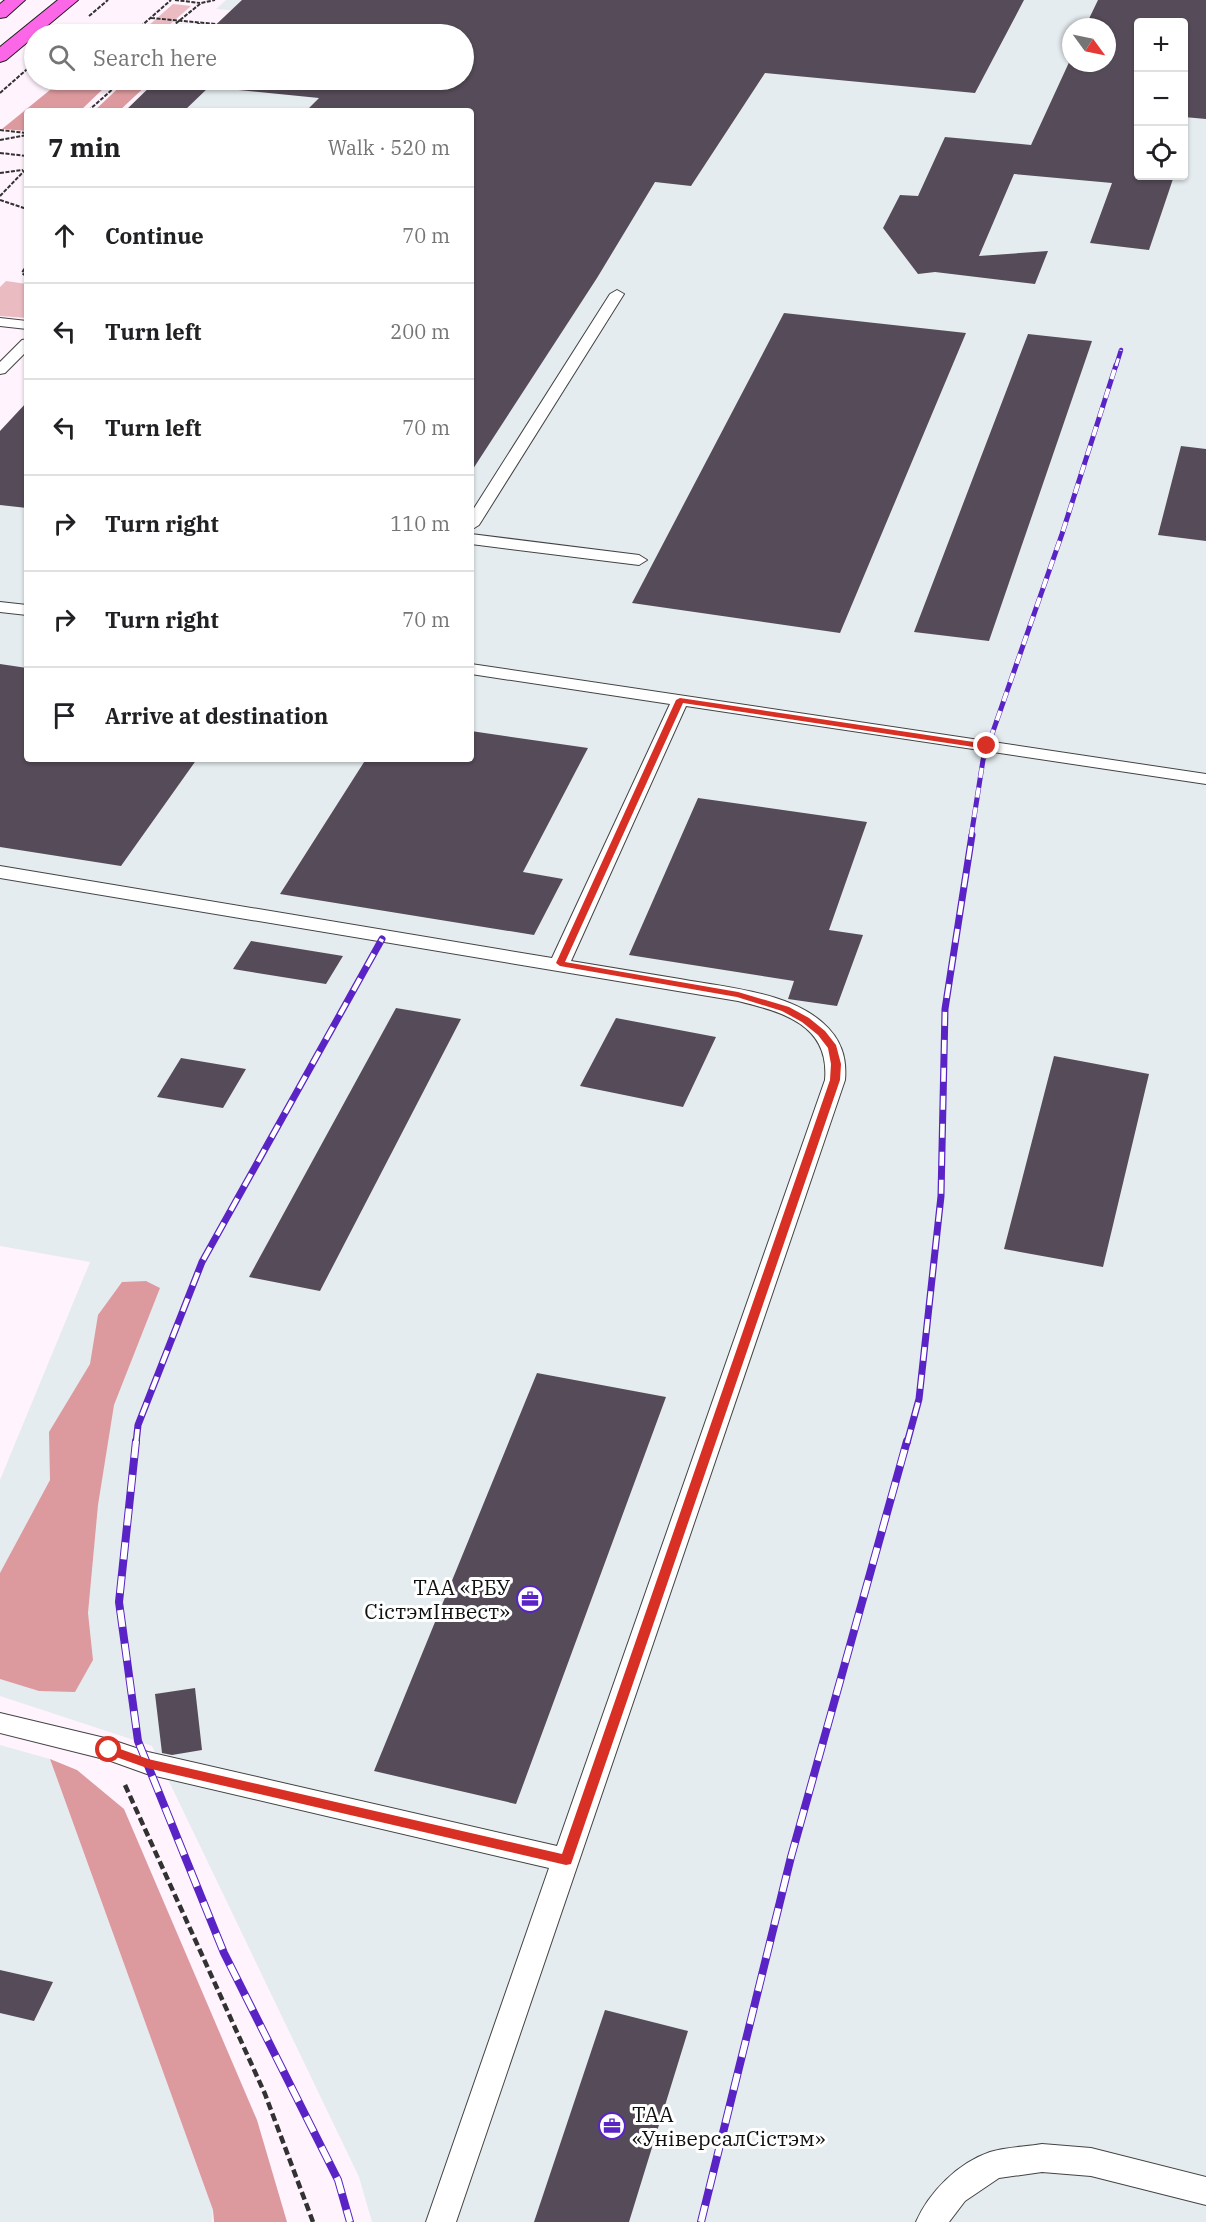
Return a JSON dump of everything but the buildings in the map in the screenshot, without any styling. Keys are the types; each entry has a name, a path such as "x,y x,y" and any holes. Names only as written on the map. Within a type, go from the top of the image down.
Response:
{"main road":[{"path":"0,13 16,0"},
{"path":"39,24 69,0"},
{"path":"0,56 24,37"}],"lane":[{"path":"474,520 616,294"},
{"path":"0,322 24,325"},
{"path":"0,370 24,347"},
{"path":"474,539 639,560"},
{"path":"0,607 24,610"},
{"path":"474,669 1206,779"},
{"path":"560,963 680,700"},
{"path":"0,872 560,963 738,995 786,1009 806,1020 822,1033 833,1047 836,1064 835,1080 441,2222"},
{"path":"0,1723 109,1750 147,1763 566,1860"},
{"path":"931,2222 954,2191 993,2165 1042,2158 1091,2162 1206,2191"}],"path":[{"path":"144,24 171,0"},
{"path":"175,0 201,3 216,0"},
{"path":"176,24 201,3"},
{"path":"151,18 216,24"},
{"path":"201,24 205,23"},
{"path":"0,93 24,72"},
{"path":"91,108 112,90"},
{"path":"0,130 24,134"},
{"path":"0,140 24,135"},
{"path":"0,153 24,156"},
{"path":"0,173 24,170"},
{"path":"24,172 0,198 24,208"},
{"path":"109,1750 265,2094 313,2222"}],"shaded area":[{"path":"226,0 1100,0 1206,10 1206,2222 372,2222 359,2177 152,1746 0,1696 0,1480 90,1262 0,1246 0,431 24,405 24,762 474,762 474,108 187,108 206,90 271,93 274,90 474,90 474,24 273,24 282,15 216,9"},
{"path":"173,4 191,6 170,24 150,24"},
{"path":"50,90 102,90 83,108 28,108"},
{"path":"116,90 142,90 122,108 97,108"},
{"path":"24,111 24,131 2,129"},
{"path":"6,281 24,284 24,318 0,316 0,287"},
{"path":"146,1281 160,1288 114,1405 98,1505 88,1613 93,1660 75,1692 39,1691 0,1679 0,1573 50,1480 49,1432 90,1364 98,1315 122,1282"},
{"path":"0,1745 50,1759 213,2210 212,2222 0,2222"},
{"path":"50,1759 77,1770 124,1809 257,2120 287,2222 214,2222 213,2210"}],"railway":[{"path":"1116,366 1121,350"},
{"path":"971,837 983,760 1062,534 1116,365"},
{"path":"907,1443 919,1399 941,1196 945,1009 972,835"},
{"path":"136,1443 138,1425 202,1262 382,939"},
{"path":"136,1441 119,1602 138,1741 224,1953 338,2180 350,2222"},
{"path":"701,2222 791,1857 907,1441"}],"place":[{"name":"ТАА «РБУ СістэмІнвест»","path":"530,1599"},
{"name":"ТАА «УніверсалСістэм»","path":"612,2126"}],"route":[{"path":"109,1750 147,1763 566,1860 835,1080 836,1064 833,1047 822,1033 806,1020 786,1009 738,995 560,963 680,700 987,746"}]}
